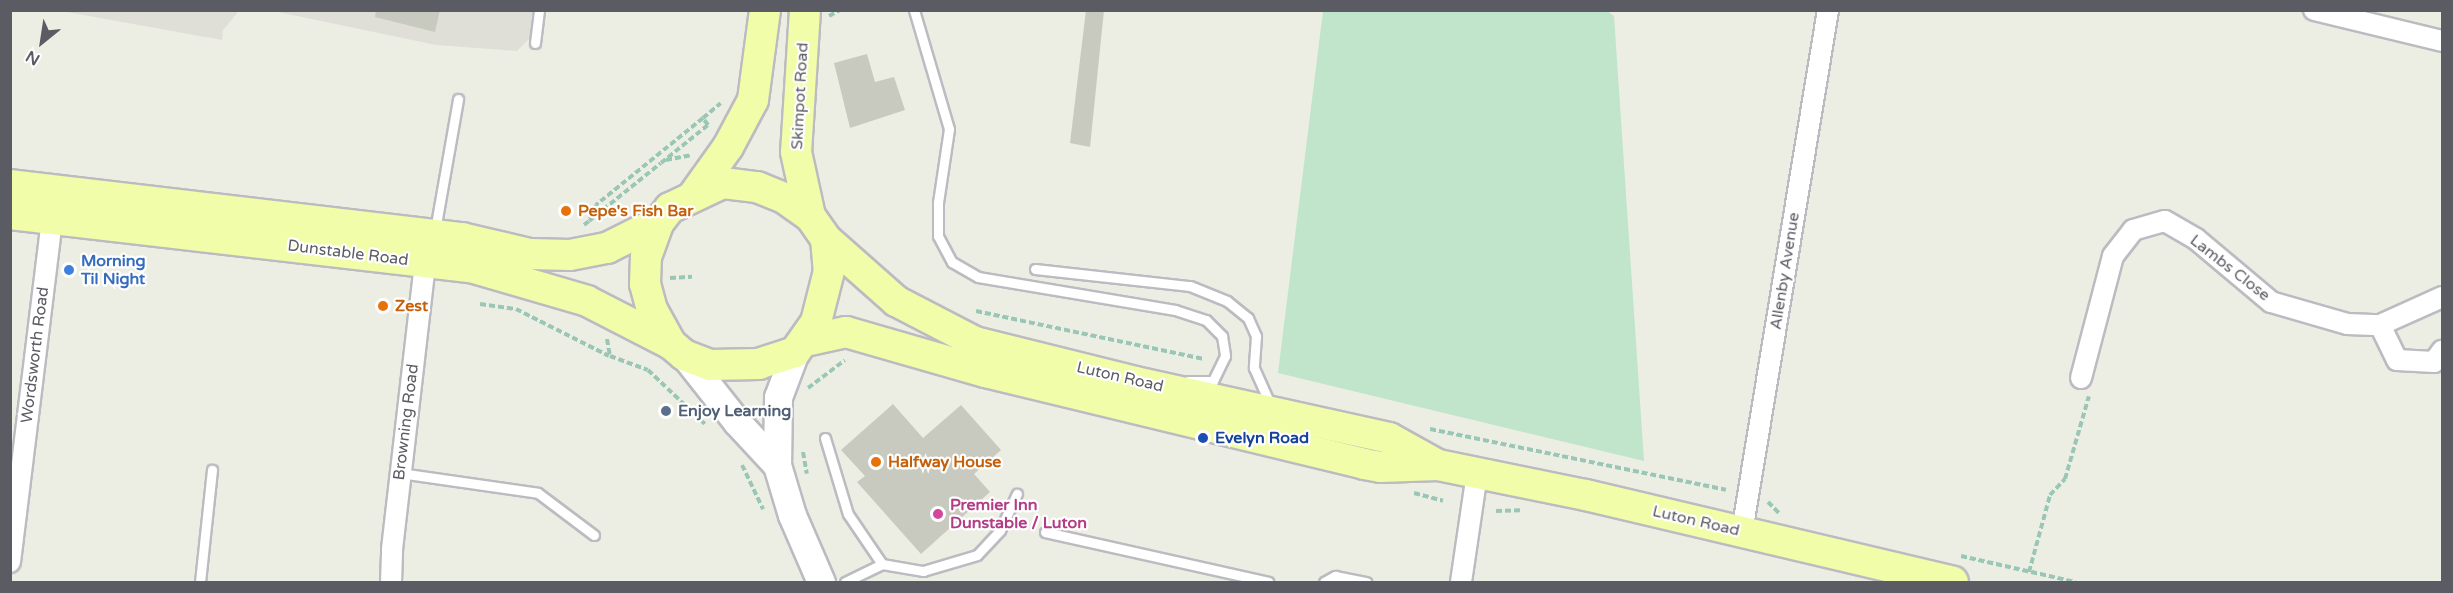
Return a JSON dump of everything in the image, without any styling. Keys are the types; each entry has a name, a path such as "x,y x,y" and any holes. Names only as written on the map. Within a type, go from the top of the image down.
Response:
{"main road":[{"path":"693,197 728,147 753,100 765,10"},
{"name":"Skimpot Road","path":"809,16 796,152 818,227"},
{"path":"723,183 757,187 784,198 818,227 829,271 824,298 816,322 800,347 759,364 733,366 710,365 677,349 652,310 645,284 646,257 659,222 670,208 693,197 723,183"},
{"name":"Dunstable Road","path":"10,185 429,249 471,267 587,301 677,349"},
{"name":"Dunstable Road","path":"10,214 429,249 462,238 530,254 570,255 607,248 659,222"},
{"name":"Luton Road","path":"818,227 896,301 975,342 1135,382 1389,438 1438,465"},
{"name":"Luton Road","path":"800,347 846,332 985,372 1364,464 1382,467 1438,465 1586,495 1953,582"}],"street":[{"name":"Allenby Avenue","path":"1742,532 1828,10"},
{"path":"2314,10 2442,41"},
{"name":"Wordsworth Road","path":"10,562 52,219"},
{"name":"Lambs Close","path":"2081,378 2113,256 2133,230 2165,221 2196,238 2271,302 2348,324 2380,325 2442,302"},
{"name":"Browning Road","path":"390,582 400,473 429,249"},
{"path":"2380,325 2397,360 2434,362 2442,351"},
{"path":"800,347 778,397 777,465 792,514 820,582"},
{"path":"677,349 737,422 777,465"},
{"path":"1461,582 1477,474"}],"lane":[{"path":"535,43 538,10"},
{"path":"914,10 949,129 938,203 938,237 952,262 978,277 1175,310 1206,320 1222,336 1225,356 1213,381 1135,382"},
{"path":"429,249 458,99"},
{"path":"1035,269 1190,285 1227,301 1248,318 1256,336 1254,368 1274,412"},
{"path":"825,438 848,514 882,564"},
{"path":"200,582 212,470"},
{"path":"400,473 538,493 594,534"},
{"path":"845,582 882,564 923,571 977,555 1000,530 1017,494"},
{"path":"1045,532 1268,582"},
{"path":"1324,582 1335,576 1366,582"}],"path":[{"path":"589,222 596,205 716,106"},
{"path":"581,228 708,125 703,118"},
{"path":"485,298 480,304 516,309 610,356 648,370 712,430"},
{"path":"597,334 607,338 610,356"},
{"path":"802,393 847,358"},
{"path":"2029,572 2050,495 2066,479 2089,396 2081,378"},
{"path":"1424,428 1726,490"},
{"path":"802,446 808,477"},
{"path":"741,464 767,518"},
{"path":"1412,492 1443,501"}],"shaded area":[{"path":"61,11 239,11 223,30 222,40"},
{"path":"273,11 532,11 530,38 517,51 436,45"}],"green space":[{"path":"1606,10 1614,16 1644,461 1278,373 1323,11"}],"building":[{"path":"376,10 440,10 435,32 375,17"},
{"path":"1086,10 1104,10 1090,147 1070,143"},
{"path":"867,54 875,82 894,77 905,110 850,128 834,63"},
{"path":"893,404 923,438 961,405 1001,450 974,474 990,492 921,554 857,482 865,476 841,450"}],"place":[{"name":"Pepe's Fish Bar","path":"566,211"},
{"name":"Morning Til Night","path":"69,270"},
{"name":"Zest","path":"383,306"},
{"name":"Enjoy Learning","path":"666,411"},
{"name":"Evelyn Road","path":"1203,438"},
{"name":"Halfway House","path":"876,462"},
{"name":"Premier Inn Dunstable / Luton","path":"938,514"}]}
